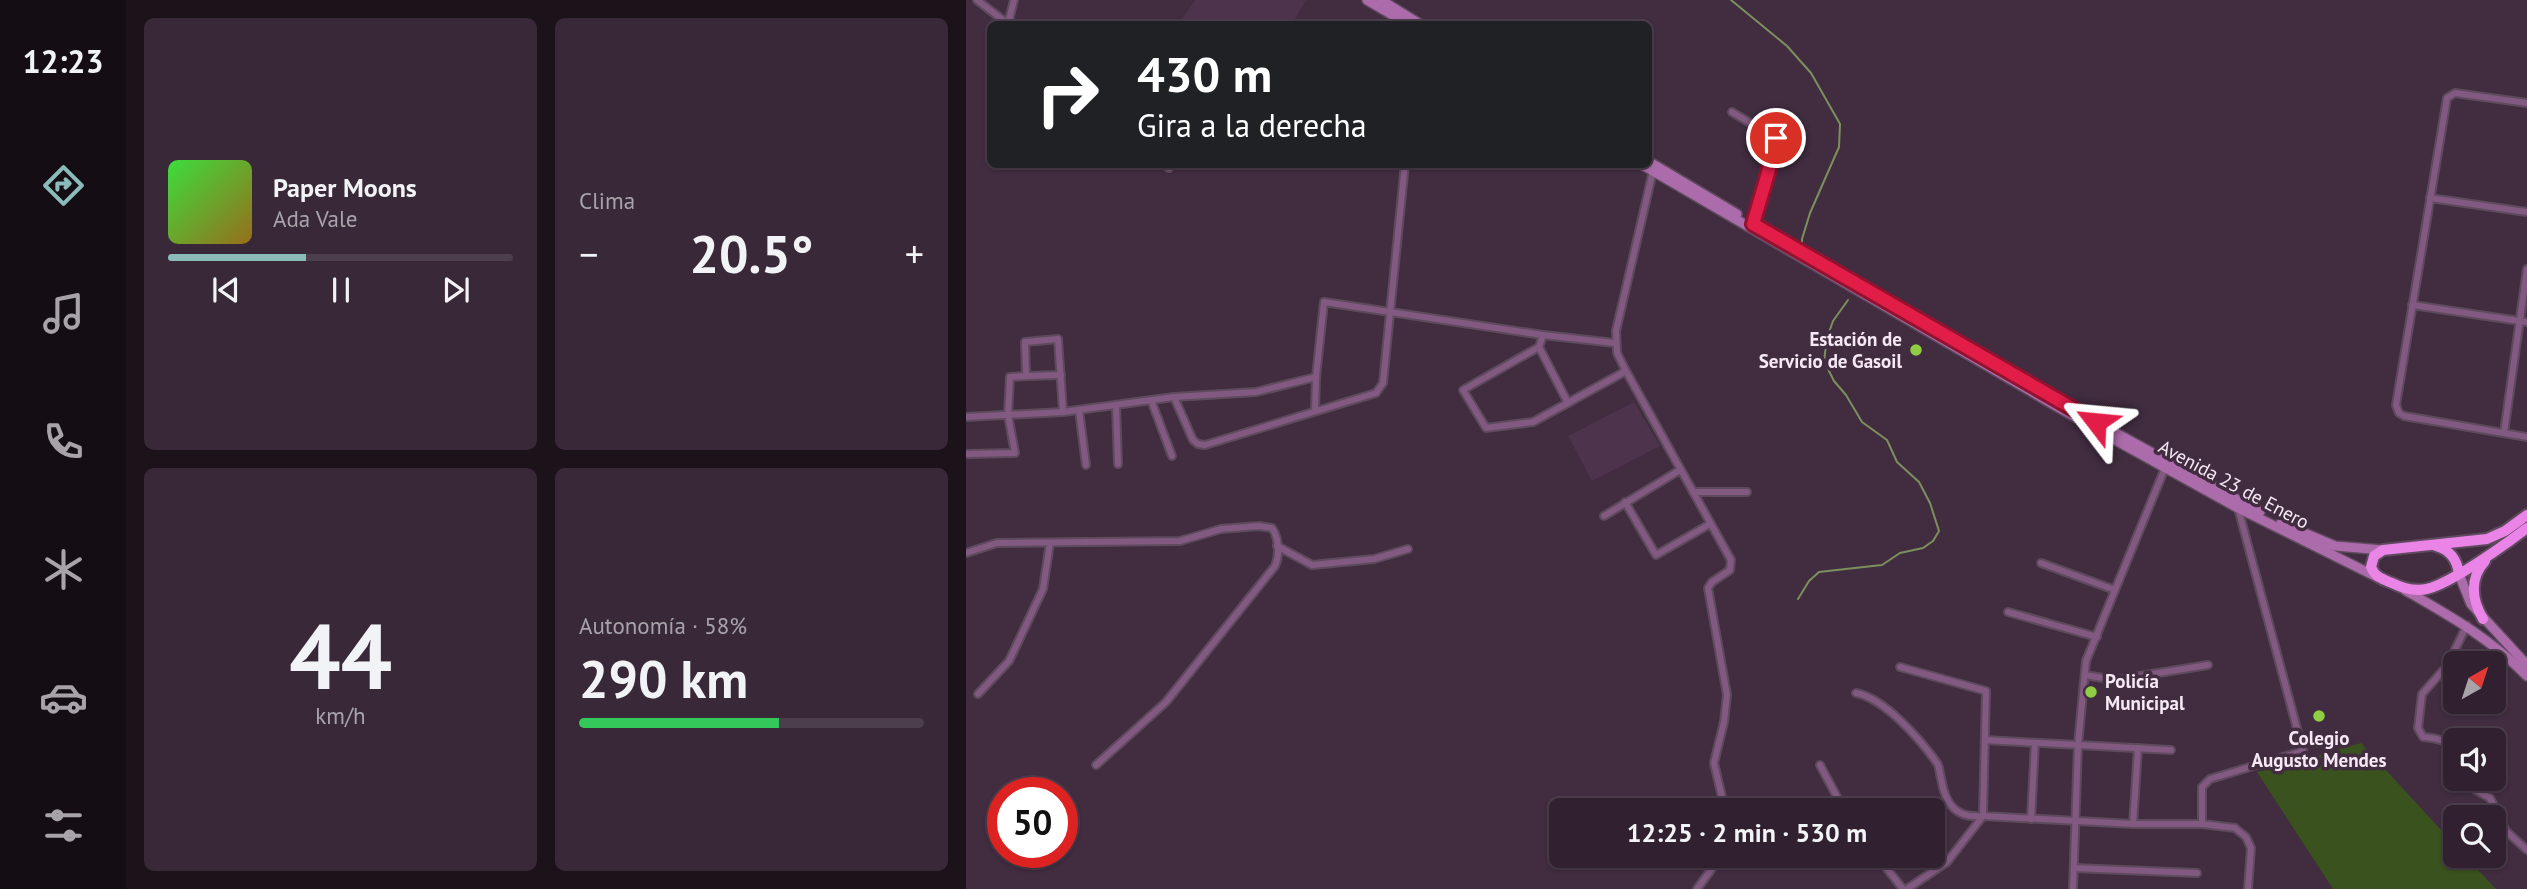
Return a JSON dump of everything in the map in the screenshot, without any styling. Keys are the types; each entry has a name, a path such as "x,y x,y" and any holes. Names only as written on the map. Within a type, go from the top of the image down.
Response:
{"highway":[{"path":"2527,515 2505,531 2487,539 2383,550 2374,556 2371,567 2377,577 2397,586 2430,589 2451,581 2527,528"},
{"path":"2434,545 2452,555 2459,574"},
{"path":"2483,619 2473,594 2474,580 2489,557"}],"main road":[{"path":"1367,0 1403,21"},
{"path":"1381,0 1415,21"},
{"name":"Avenida 23 de Enero","path":"1652,166 2025,382 2283,524 2335,546 2383,550"},
{"name":"Avenida 23 de Enero","path":"1652,166 1928,333 2165,468 2238,508 2377,577"},
{"path":"2459,574 2465,594 2483,619 2527,665"},
{"path":"2397,586 2467,625 2504,653 2527,676"}],"street":[{"path":"977,0 1004,21"},
{"path":"1009,21 1014,0"},
{"path":"2527,103 2455,93 2449,96 2396,405 2403,416 2527,437"},
{"path":"1732,112 1776,138 1753,224"},
{"path":"1174,397 1193,440 1198,444 1205,444 1376,393 1381,388 1405,168"},
{"path":"1652,168 1615,343 1626,371 1732,564 1730,570 1712,582 1708,588 1727,695 1724,722 1714,763 1722,798"},
{"path":"2430,198 2527,212"},
{"path":"2504,433 2523,321 2527,269"},
{"path":"1315,411 1324,302 1543,335 1615,343"},
{"path":"2412,305 2523,321"},
{"path":"1543,335 1539,347 1463,390 1486,428 1533,422 1626,371"},
{"path":"1026,376 1025,342 1058,340 1063,412"},
{"path":"1539,347 1568,404"},
{"path":"966,454 1015,453 1008,415 1010,377 1061,375"},
{"path":"966,418 1063,412 1174,397 1256,392 1316,377"},
{"path":"1151,400 1172,456"},
{"path":"1116,406 1118,464"},
{"path":"1079,410 1086,465"},
{"path":"2073,889 2078,744 2086,661 2165,468"},
{"path":"1604,516 1680,470"},
{"path":"1693,492 1747,492"},
{"path":"1625,502 1656,555 1710,524"},
{"path":"2202,824 2202,787 2210,779 2303,751 2238,508"},
{"path":"966,553 997,543 1180,541 1221,529 1259,526 1272,528 1278,536 1278,559 1275,566 1166,702 1096,765"},
{"path":"978,694 1009,661 1043,589 1050,543"},
{"path":"1277,546 1312,565 1374,559 1408,549"},
{"path":"2041,563 2115,590"},
{"path":"2008,612 2097,637"},
{"path":"2443,740 2423,737 2418,728 2422,694 2447,666 2467,625"},
{"path":"2085,675 2115,680 2208,665"},
{"path":"1887,868 1905,889 1947,862 1983,816 1986,691 1900,667"},
{"path":"1856,693 1888,708 1925,747 1939,765 1947,798 1958,814 1969,817 2202,824 2235,828 2246,837 2251,848 2248,889"},
{"path":"1985,740 2171,750"},
{"path":"2031,819 2035,743"},
{"path":"2133,824 2138,748"},
{"path":"1819,765 1837,798"},
{"path":"2478,791 2490,798 2506,831 2527,850"},
{"path":"1697,889 1712,868"},
{"path":"2074,868 2197,873"}],"shaded area":[{"path":"1195,0 1306,0 1294,21 1182,19"},
{"path":"1634,402 1660,446 1592,481 1568,436"}],"green space":[{"path":"2361,743 2443,832 2443,868 2476,868 2496,889 2333,889 2257,772"}],"waterway":[{"path":"1731,0 1787,46 1811,73 1840,124 1839,147 1810,213 1802,247 1859,280"},
{"path":"1798,599 1809,581 1819,572 1882,565 1900,553 1923,548 1933,541 1939,531 1930,503 1919,482 1897,462 1887,440 1862,422 1824,361 1827,338 1833,321 1848,300"}],"place":[{"name":"Estación de Servicio de Gasoil","path":"1916,350"},
{"name":"Policía Municipal","path":"2091,692"},
{"name":"Colegio Augusto Mendes","path":"2319,716"}],"route":[{"path":"1776,138 1753,224 2096,422"}]}
